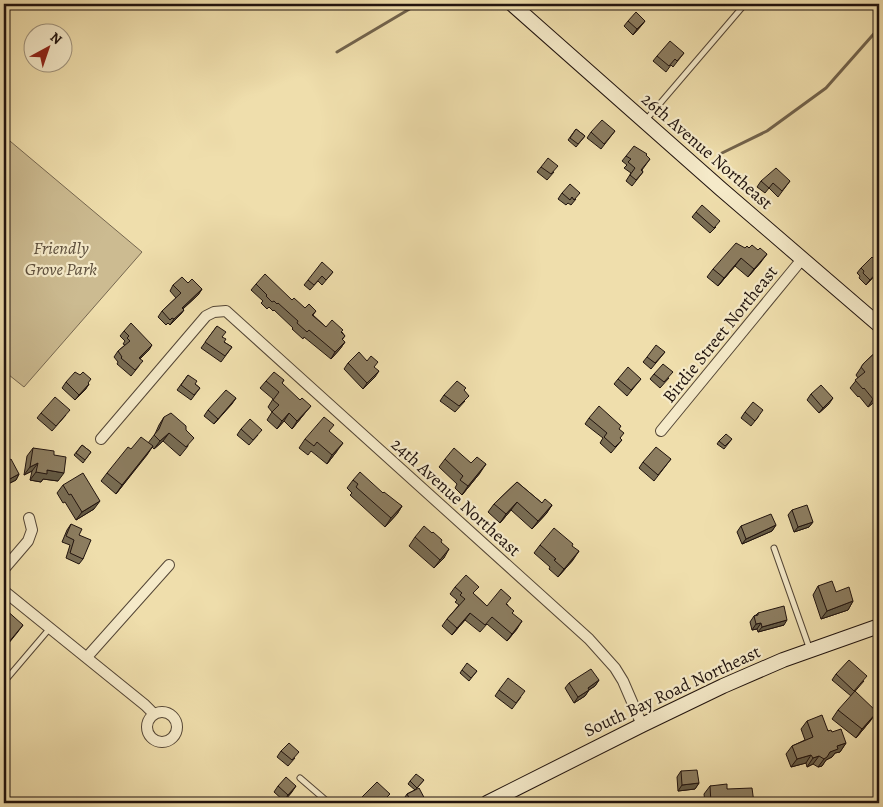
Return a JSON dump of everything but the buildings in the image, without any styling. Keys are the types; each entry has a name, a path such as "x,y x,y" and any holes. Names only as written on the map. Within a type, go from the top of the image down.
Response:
{"street":[{"name":"26th Avenue Northeast","path":"512,4 879,325"},
{"name":"Birdie Street Northeast","path":"661,431 804,258"},
{"name":"24th Avenue Northeast","path":"101,440 206,316 214,312 226,311 589,639 615,668 642,725"},
{"path":"4,568 28,541 32,530 30,518"},
{"path":"87,657 169,565"},
{"path":"4,591 87,657 154,714"},
{"name":"South Bay Road Northeast","path":"487,803 642,725 751,674 810,650 879,626"}],"lane":[{"path":"645,121 745,4"},
{"path":"774,548 810,650"},
{"path":"4,682 50,628"},
{"path":"300,778 329,803"}],"green space":[{"name":"Friendly Grove Park","path":"4,136 142,252 24,387 4,371"}],"waterway":[{"path":"337,52 418,4"},
{"path":"720,154 767,131 826,88 879,28"}]}
